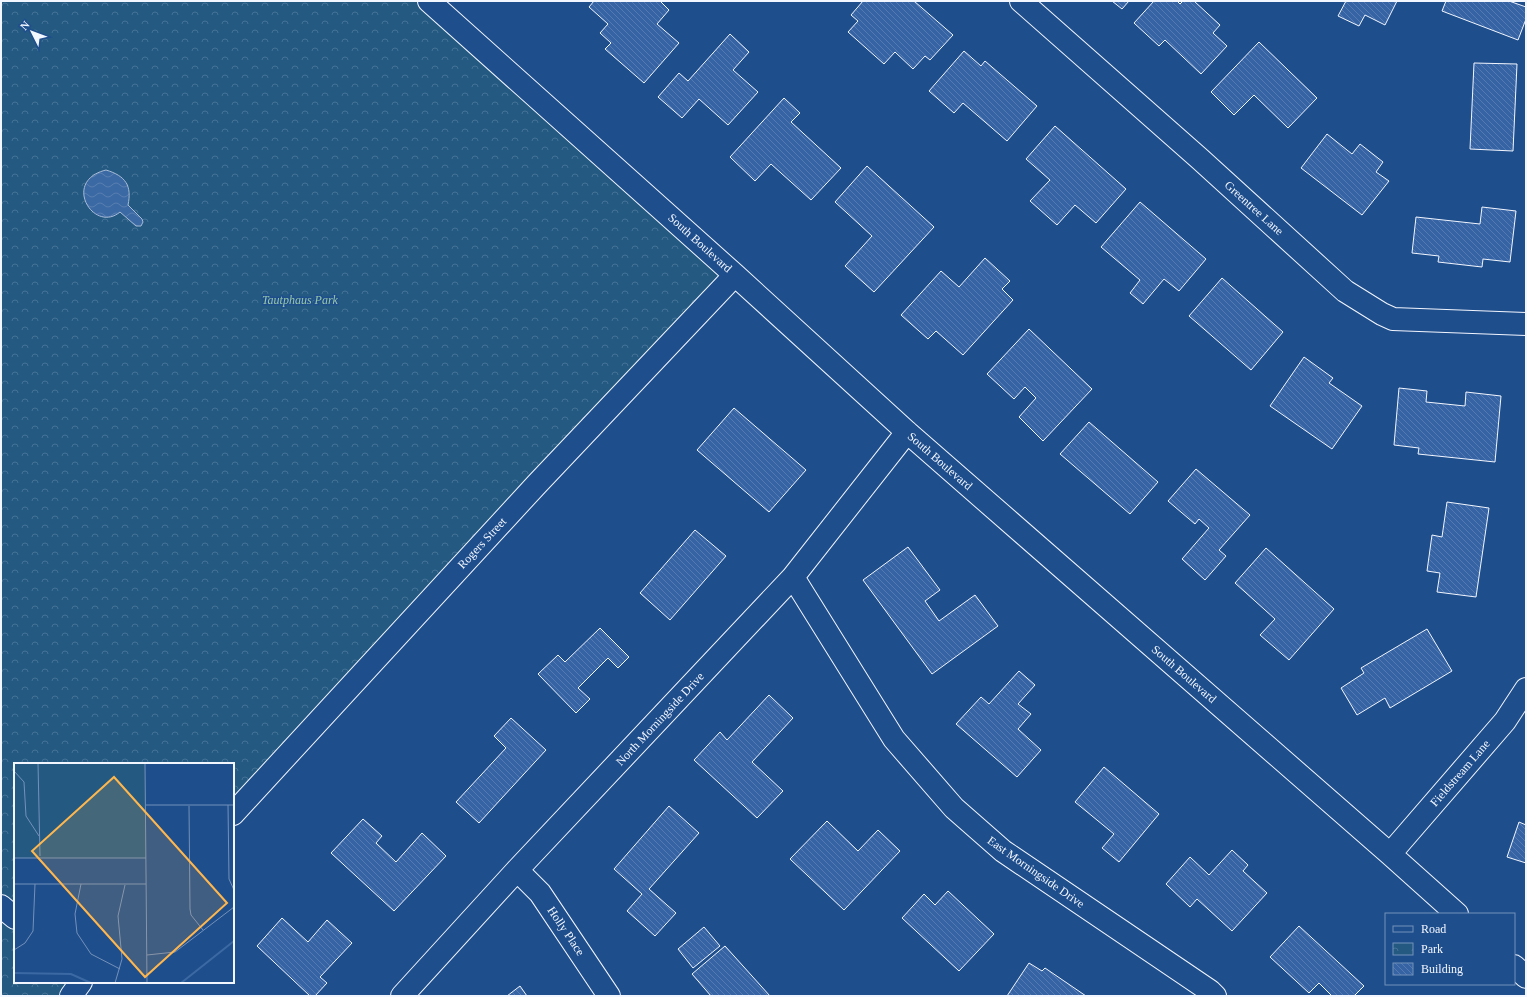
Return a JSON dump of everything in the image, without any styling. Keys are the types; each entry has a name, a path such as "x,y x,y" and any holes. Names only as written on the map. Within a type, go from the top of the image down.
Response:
{"street":[{"name":"South Boulevard","path":"429,1 735,275 907,432 1456,913"},
{"name":"Greentree Lane","path":"1021,1 1200,158 1345,291 1382,314 1393,319 1526,324"},
{"name":"Rogers Street","path":"234,813 537,484 735,275"},
{"name":"North Morningside Drive","path":"402,996 517,870 793,577 907,432"},
{"name":"East Morningside Drive","path":"793,577 894,738 954,808 1003,851 1210,991 1215,996"},
{"name":"Fieldstream Lane","path":"1390,854 1505,721 1526,689"},
{"name":"Holly Place","path":"517,870 540,893 609,996"},
{"path":"1,906 14,917"},
{"path":"1515,967 1526,977"},
{"path":"71,996 80,983"}],"green space":[{"name":"Tautphaus Park","path":"1,1 429,1 735,275 234,813 234,763 14,763 14,983 80,983 71,996 1,996"}],"water":[{"path":"106,170 118,175 126,183 129,192 128,205 142,219 143,222 141,226 136,226 120,212 110,217 101,216 92,211 86,203 84,194 86,184 93,176"}],"building":[{"path":"594,1 660,1 669,10 657,24 679,43 644,83 605,49 611,43 600,33 608,24 589,7"},
{"path":"863,1 914,1 953,35 930,60 925,56 913,69 895,52 884,64 848,32 858,21 851,15"},
{"path":"1112,1 1129,1 1122,9"},
{"path":"1154,1 1177,1 1180,4 1183,1 1194,1 1220,25 1213,33 1227,46 1201,74 1165,40 1159,46 1134,23"},
{"path":"1346,1 1397,1 1385,25 1365,15 1359,26 1338,16"},
{"path":"1446,1 1509,1 1526,7 1526,19 1518,40 1442,11"},
{"path":"730,34 749,52 733,70 758,92 728,125 699,99 682,118 658,97 679,73 688,81"},
{"path":"1259,42 1317,98 1288,128 1254,95 1234,115 1211,92"},
{"path":"964,51 981,66 985,61 1037,106 1007,141 963,103 954,113 929,91"},
{"path":"1474,63 1517,64 1513,151 1470,149"},
{"path":"784,98 800,113 791,122 841,168 811,200 771,164 755,181 730,157"},
{"path":"1055,126 1126,189 1096,223 1075,205 1057,225 1030,201 1050,180 1026,159"},
{"path":"1327,134 1352,154 1360,144 1383,162 1376,172 1389,181 1362,215 1301,168"},
{"path":"867,166 934,227 874,292 845,266 872,236 835,202"},
{"path":"1140,202 1206,259 1179,291 1164,279 1143,304 1130,293 1140,280 1101,247"},
{"path":"1482,207 1516,211 1510,262 1483,259 1482,267 1438,262 1439,256 1412,253 1416,217 1480,224"},
{"path":"985,258 1010,281 1002,289 1013,300 963,355 936,331 928,339 901,315 941,271 959,287"},
{"path":"1222,278 1283,332 1251,370 1189,316"},
{"path":"1029,329 1092,389 1043,441 1019,417 1036,398 1025,387 1014,399 987,374"},
{"path":"1304,357 1333,378 1329,383 1362,406 1332,449 1270,406"},
{"path":"1399,388 1427,391 1426,402 1465,406 1466,392 1501,396 1495,462 1418,454 1419,448 1394,445"},
{"path":"734,408 806,470 769,512 697,450"},
{"path":"1089,422 1158,482 1130,514 1060,454"},
{"path":"1196,469 1250,515 1219,550 1226,556 1205,580 1182,559 1209,528 1199,519 1195,524 1168,501"},
{"path":"1447,502 1489,508 1476,597 1437,592 1440,573 1427,571 1432,535 1442,537"},
{"path":"695,530 726,556 670,620 640,593"},
{"path":"908,547 940,590 925,601 939,621 975,595 998,626 932,674 863,580"},
{"path":"1266,548 1334,609 1289,660 1260,635 1275,619 1235,583"},
{"path":"600,628 629,657 618,668 608,658 578,688 590,699 576,713 538,674 558,655 565,662"},
{"path":"1427,629 1452,671 1390,708 1385,698 1357,715 1341,688 1364,673 1361,668"},
{"path":"1019,671 1035,685 1018,704 1031,714 1018,729 1041,750 1017,777 956,724 981,697 989,704"},
{"path":"769,695 793,718 752,762 783,791 757,818 694,760 720,732 727,740"},
{"path":"511,718 546,750 479,823 456,802 506,748 494,736"},
{"path":"1104,767 1159,814 1119,862 1102,848 1114,834 1075,802"},
{"path":"669,806 699,833 649,889 676,913 655,936 627,911 642,894 614,869"},
{"path":"363,819 382,836 376,843 396,862 422,833 446,856 394,911 331,853"},
{"path":"827,821 858,851 878,830 900,851 844,910 790,859"},
{"path":"1519,822 1526,825 1526,863 1507,857"},
{"path":"1232,850 1248,865 1243,871 1267,893 1232,931 1197,899 1190,907 1166,884 1190,857 1209,875"},
{"path":"948,891 994,934 959,971 902,918 924,894 935,905"},
{"path":"282,918 308,942 327,920 352,943 320,977 327,983 315,996 310,996 257,946"},
{"path":"1299,926 1364,986 1354,996 1332,996 1319,983 1309,993 1270,957"},
{"path":"704,927 720,946 693,968 678,949"},
{"path":"725,946 770,996 711,996 692,974"},
{"path":"1029,963 1042,971 1045,968 1086,996 1007,996"},
{"path":"520,986 527,996 507,996"}]}
